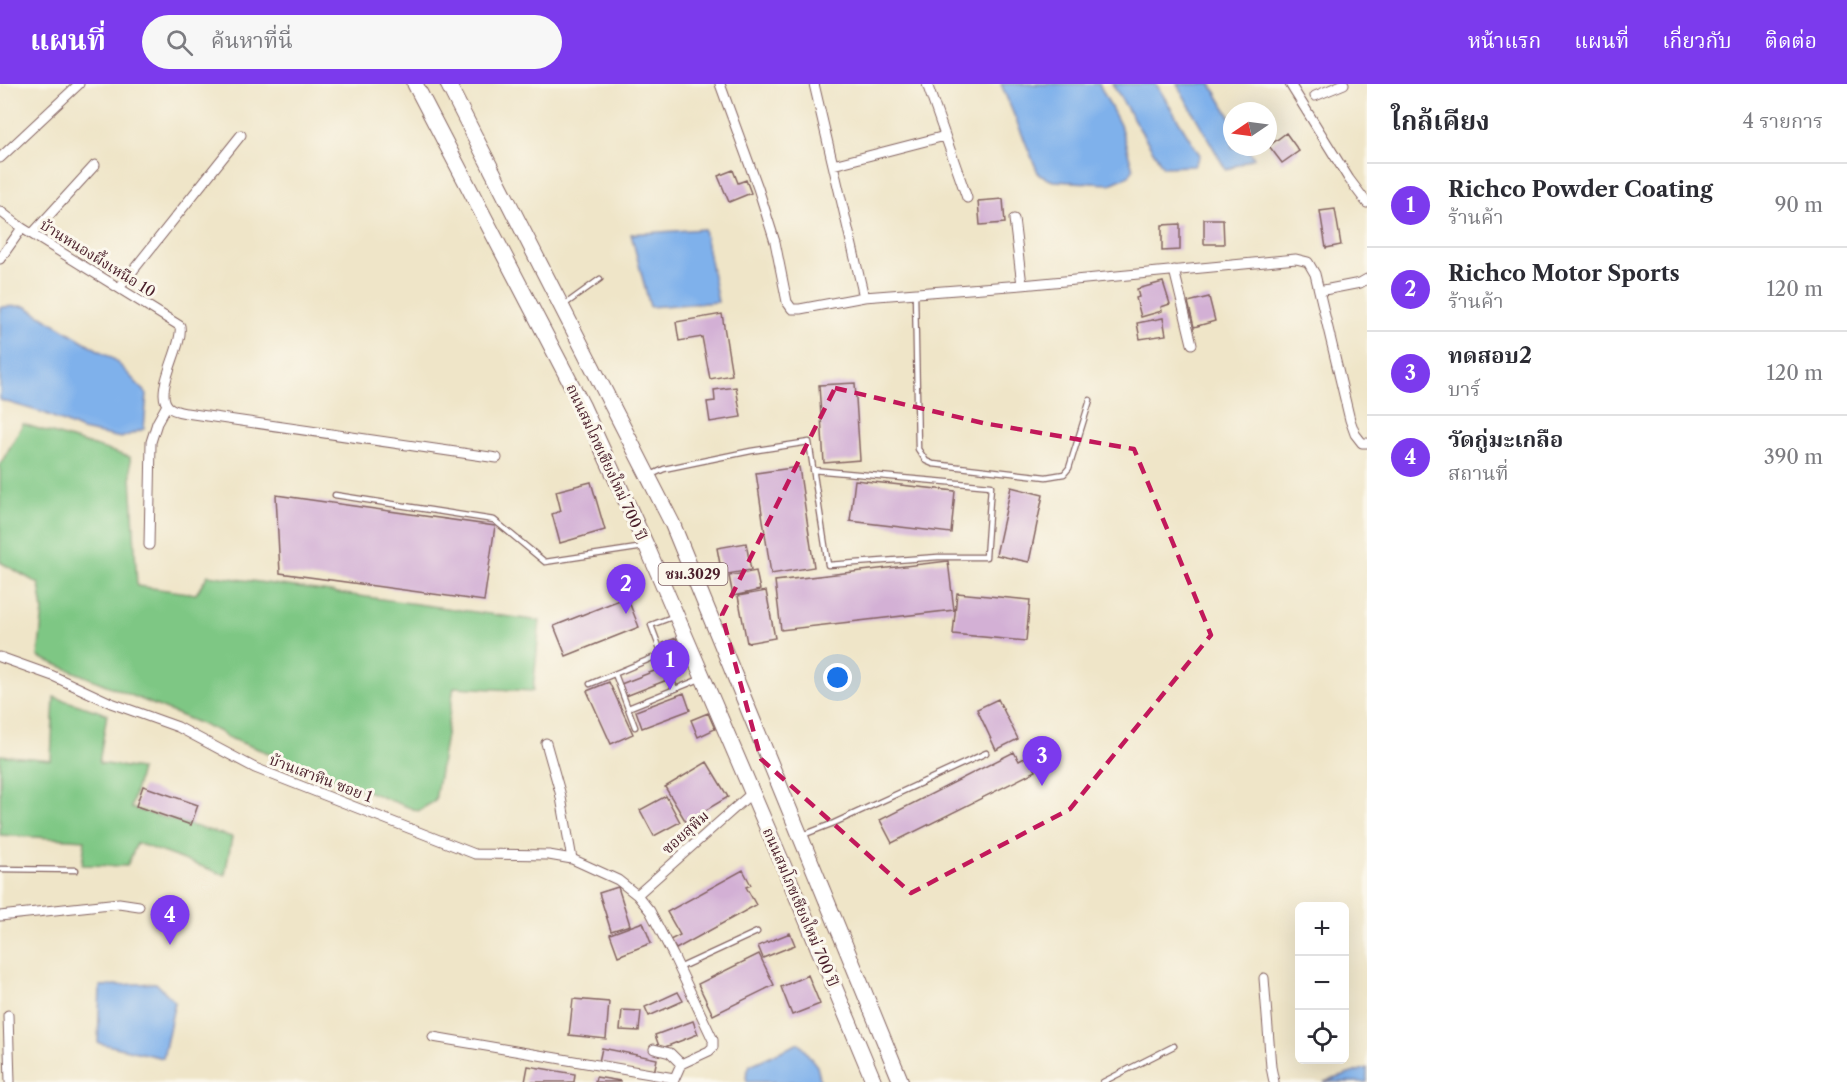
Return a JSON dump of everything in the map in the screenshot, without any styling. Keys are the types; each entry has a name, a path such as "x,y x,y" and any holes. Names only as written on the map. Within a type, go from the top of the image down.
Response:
{"main road":[{"name":"ถนนสมโภชเชียงใหม่ 700 ปี","path":"416,84 583,407 647,547 753,792 874,1082"},
{"name":"ถนนสมโภชเชียงใหม่ 700 ปี","path":"448,84 672,523 902,1082"}],"street":[{"path":"0,158 79,84"},
{"path":"720,84 758,188 775,242 787,302 792,309 864,297 1022,285 1296,259 1308,262 1315,274 1354,434 1362,443 1367,443"},
{"path":"814,84 864,297"},
{"path":"927,84 967,198"},
{"path":"1290,84 1349,179 1367,203"},
{"path":"1315,96 1344,84"},
{"path":"119,288 241,135"},
{"path":"833,165 945,136"},
{"path":"32,234 95,165"},
{"name":"บ้านหนองผึ้งเหนือ 10","path":"0,212 181,328 164,387 167,405"},
{"path":"1014,219 1022,285"},
{"path":"0,259 22,228"},
{"path":"1174,270 1192,344"},
{"path":"1319,291 1360,283 1367,279"},
{"path":"149,544 151,442 157,423 167,405 171,409 186,413 497,458"},
{"name":"บ้านเสาหิน ซอย 1","path":"0,657 53,676 111,703 178,727 255,768 476,854 527,853 572,859 618,880 637,895 650,911 680,968 713,1040 713,1047 709,1051 681,1064"},
{"path":"546,743 560,792 572,859"},
{"name":"ซอยสุพิม","path":"637,895 753,792"},
{"path":"0,916 119,903 139,906"},
{"path":"1264,978 1270,1067 1274,1082"},
{"path":"8,1015 10,1082"},
{"path":"433,1037 674,1080 681,1064 670,1053 654,1049"}],"lane":[{"path":"562,306 600,279"},
{"path":"915,293 918,449 927,461 933,464 1046,477 1064,474 1069,468 1090,400"},
{"path":"648,476 664,469 809,442 813,470 828,565 938,557 986,557 991,486 813,470"},
{"path":"335,495 494,520 545,562 647,547"},
{"path":"675,689 651,625 676,615"},
{"path":"590,684 662,654"},
{"path":"615,674 635,727"},
{"path":"628,708 703,678"},
{"path":"801,836 986,753"},
{"path":"0,869 76,870"},
{"path":"680,968 757,932"},
{"path":"1102,1082 1174,1046"}],"highlighted area":[{"path":"835,388 983,423 1134,449 1211,635 1070,809 911,893 761,759 722,615"}],"green space":[{"path":"23,424 130,457 137,586 196,594 208,575 540,621 533,691 454,687 435,801 418,811 227,737 218,731 38,657 43,610 39,584 0,562 0,465"},
{"path":"54,697 107,714 99,763 141,769 131,808 232,837 225,875 137,843 127,866 82,865 85,840 0,835 0,755 51,760"}],"water":[{"path":"1001,84 1099,84 1120,125 1133,169 1129,176 1110,184 1053,181 1039,175"},
{"path":"1112,84 1156,84 1200,155 1194,166 1163,167"},
{"path":"1177,84 1211,84 1223,105 1223,156 1253,156 1254,158 1226,170"},
{"path":"704,229 718,302 650,307 631,234"},
{"path":"25,306 115,360 147,394 144,429 121,438 82,430 44,413 0,400 0,307"},
{"path":"156,983 175,1002 163,1058 98,1043 100,986"},
{"path":"799,1043 817,1066 821,1082 747,1082 746,1075 750,1065"},
{"path":"1367,1068 1367,1082 1324,1082"}],"building":[{"path":"1286,133 1299,151 1282,163 1277,156 1277,140"},
{"path":"733,170 738,183 746,180 751,193 729,202 718,176"},
{"path":"1003,199 1005,223 980,225 978,201"},
{"path":"1335,209 1341,245 1326,248 1320,211"},
{"path":"1204,219 1223,219 1224,244 1204,244"},
{"path":"1180,224 1180,250 1162,251 1162,225"},
{"path":"1163,282 1170,304 1161,307 1162,311 1141,317 1136,298 1139,297 1137,289"},
{"path":"1209,297 1215,321 1194,327 1188,302"},
{"path":"722,314 732,375 710,379 702,337 679,341 676,322"},
{"path":"1163,318 1166,335 1140,339 1137,323"},
{"path":"855,383 860,460 824,463 819,385"},
{"path":"736,387 741,417 710,422 707,402 715,401 714,390"},
{"path":"799,467 814,567 771,574 756,473"},
{"path":"855,480 955,491 951,533 850,521"},
{"path":"591,482 605,530 560,543 552,514 561,511 556,491"},
{"path":"1011,487 1043,495 1029,562 996,555"},
{"path":"276,495 495,526 484,601 280,573"},
{"path":"746,543 751,570 722,575 717,548"},
{"path":"948,561 954,610 781,630 775,581"},
{"path":"756,571 760,590 733,596 729,576"},
{"path":"766,591 775,638 747,643 738,596"},
{"path":"957,593 1030,600 1026,641 953,634"},
{"path":"627,597 639,627 566,656 554,626"},
{"path":"676,638 683,659 670,664 663,643"},
{"path":"662,668 667,680 626,696 621,684"},
{"path":"609,682 633,734 611,744 587,691"},
{"path":"684,693 690,710 642,728 636,711"},
{"path":"998,699 1018,739 996,750 977,709"},
{"path":"708,713 715,729 698,737 691,720"},
{"path":"1014,752 1019,761 1028,756 1036,771 892,843 880,820"},
{"path":"707,762 728,797 686,822 665,787"},
{"path":"143,786 198,805 191,825 136,806"},
{"path":"666,796 680,822 654,836 640,810"},
{"path":"743,870 751,885 746,887 756,905 676,949 670,940 680,935 667,912"},
{"path":"618,887 630,925 611,931 599,893"},
{"path":"643,922 651,943 618,956 610,934"},
{"path":"790,933 795,945 763,958 758,946"},
{"path":"759,954 774,985 713,1015 698,984"},
{"path":"808,975 820,1004 792,1015 781,987"},
{"path":"678,992 683,1001 649,1016 645,1007"},
{"path":"573,999 609,1002 606,1039 569,1035"},
{"path":"622,1010 641,1011 639,1031 620,1030"},
{"path":"693,1021 698,1034 660,1049 655,1035"},
{"path":"602,1048 657,1059 654,1073 599,1062"},
{"path":"528,1066 575,1074 574,1082 525,1082"},
{"path":"596,1077 620,1081 620,1082 595,1082"}],"place":[{"name":"Richco Motor Sports","path":"626,614"},
{"name":"Richco Powder Coating","path":"670,690"},
{"name":"ทดสอบ2","path":"1042,786"},
{"name":"วัดกู่มะเกลือ","path":"170,945"}]}
